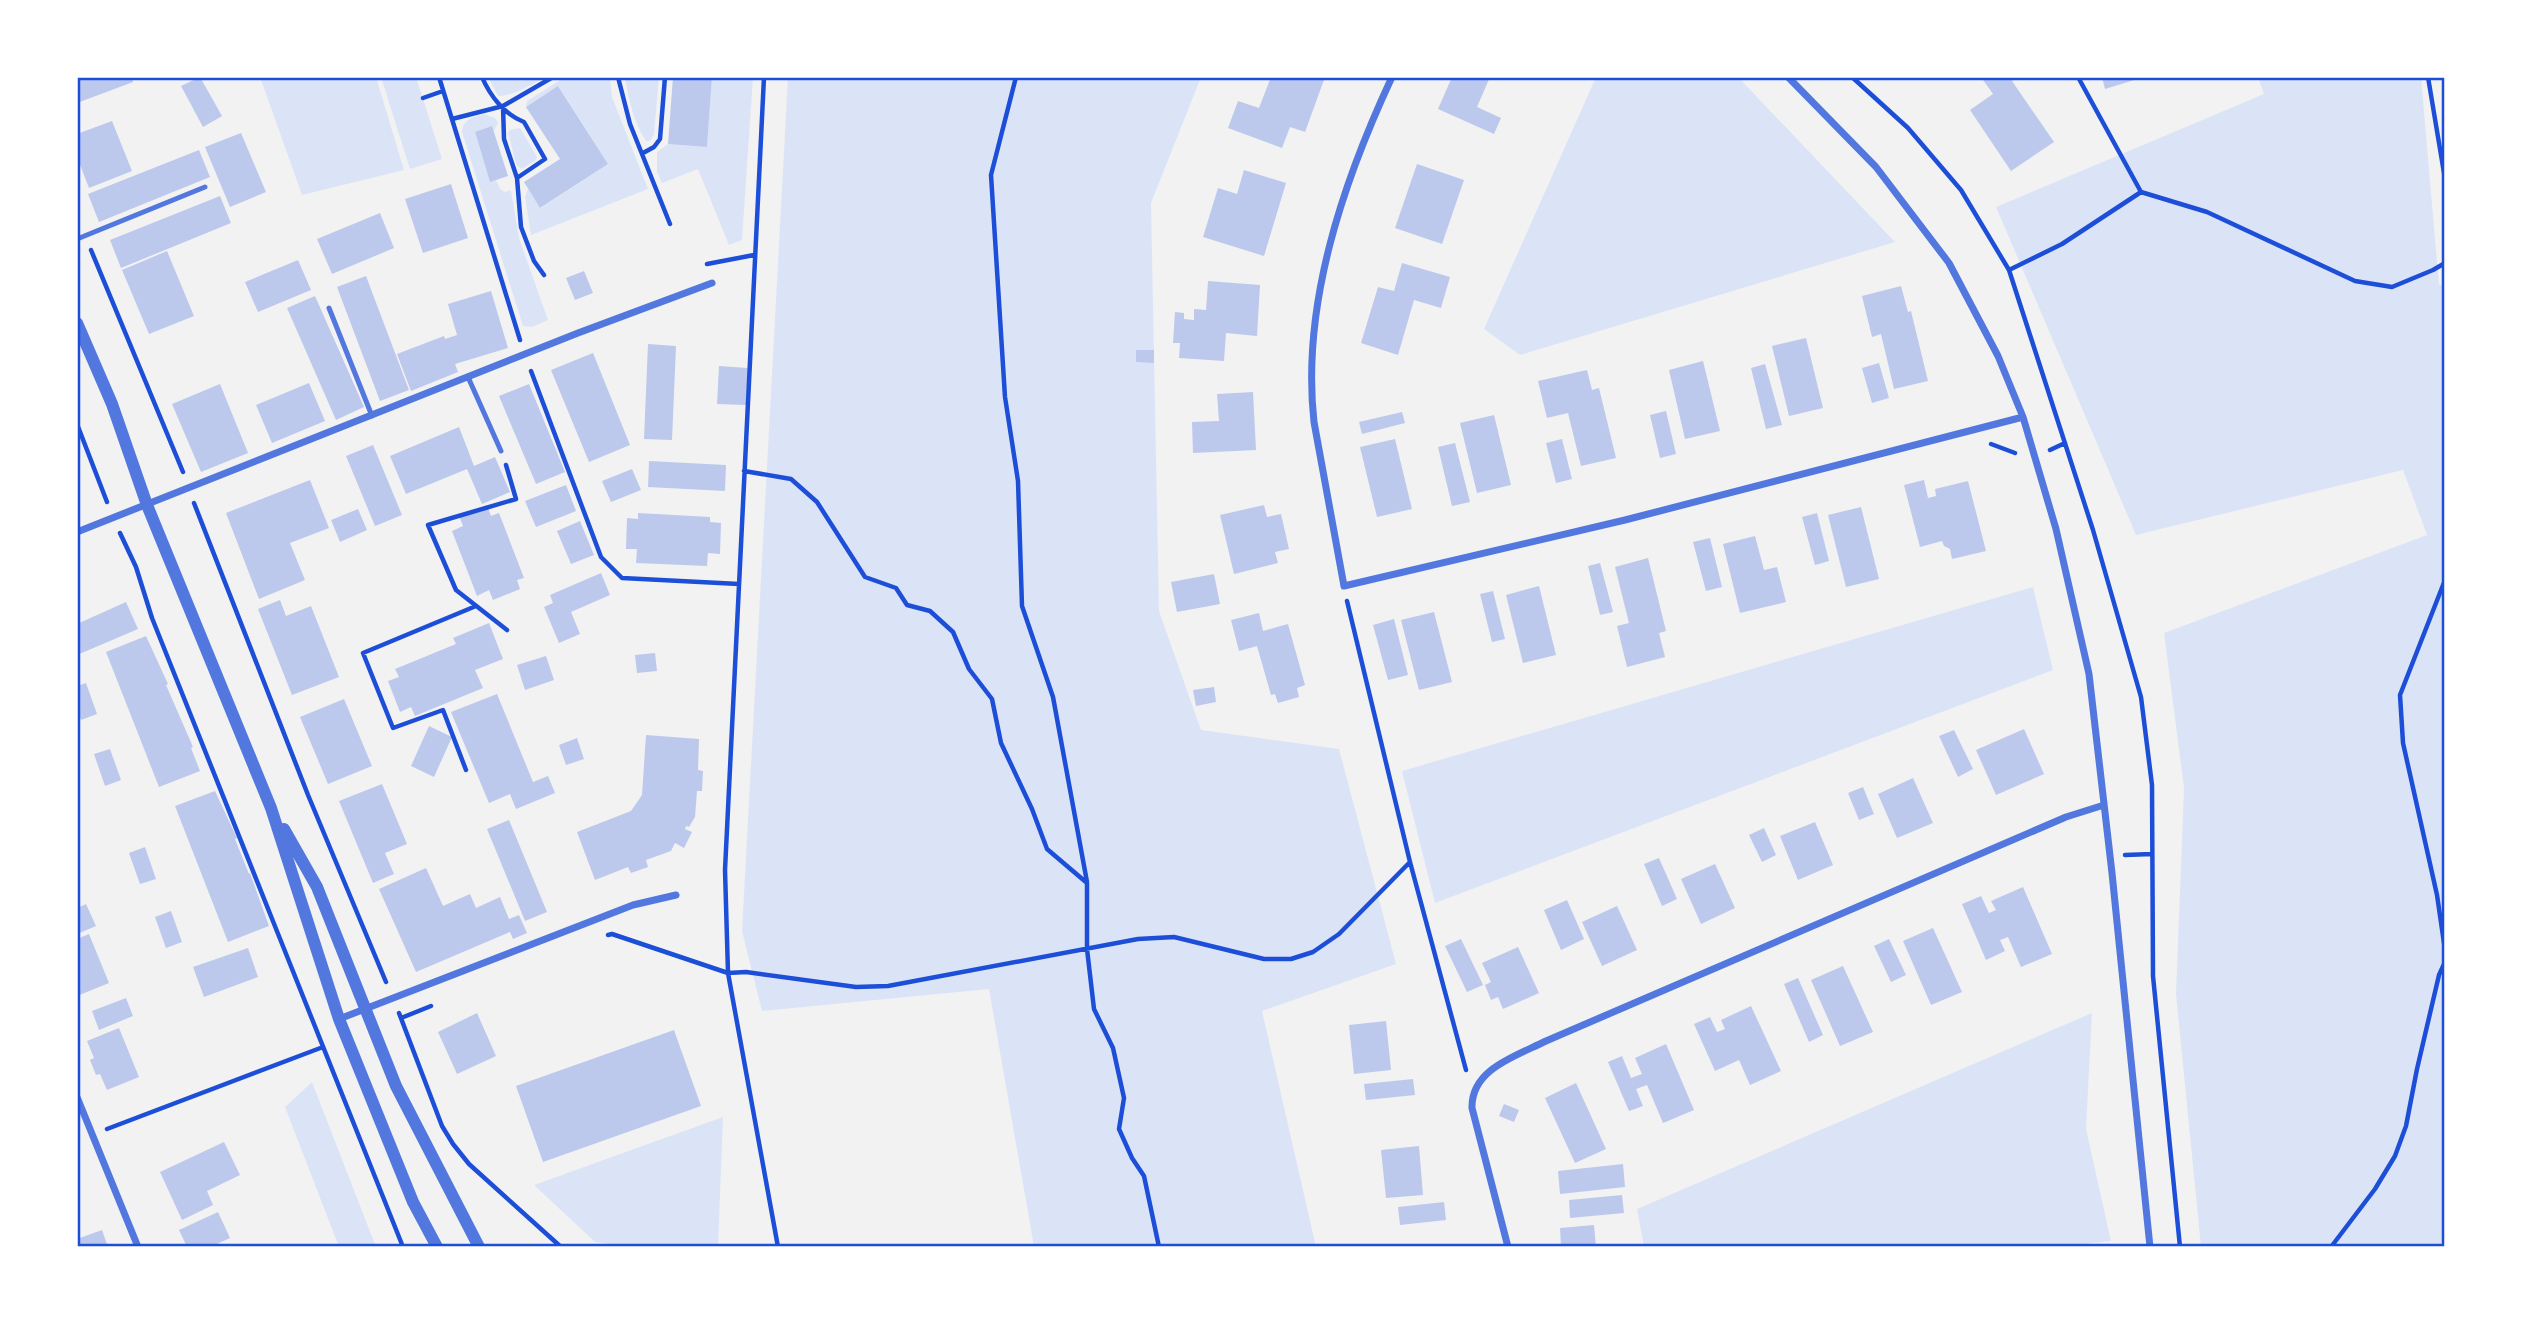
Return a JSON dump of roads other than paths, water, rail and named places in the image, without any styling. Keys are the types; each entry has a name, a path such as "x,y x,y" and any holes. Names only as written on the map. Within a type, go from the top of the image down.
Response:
{"street":[{"path":"1392,77 1374,119 1334,232 1313,337 1314,422 1343,586 1625,520 2022,417"},
{"path":"1788,77 1876,167 1949,263 1998,356 2022,417 2056,529 2089,674 2150,1247"},
{"path":"77,532 524,355 712,284"},
{"path":"77,323 112,404 147,505 271,808 339,1018 413,1202 437,1247"},
{"path":"1508,1247 1471,1099 1480,1079 1491,1069 1546,1041 2066,817 2104,805"},
{"path":"271,808 317,887 396,1087 479,1247"},
{"path":"339,1018 633,905 676,895"},
{"path":"77,1097 138,1247"}],"lane":[{"path":"77,239 205,187"},
{"path":"329,308 372,416"},
{"path":"468,377 501,451"}]}
